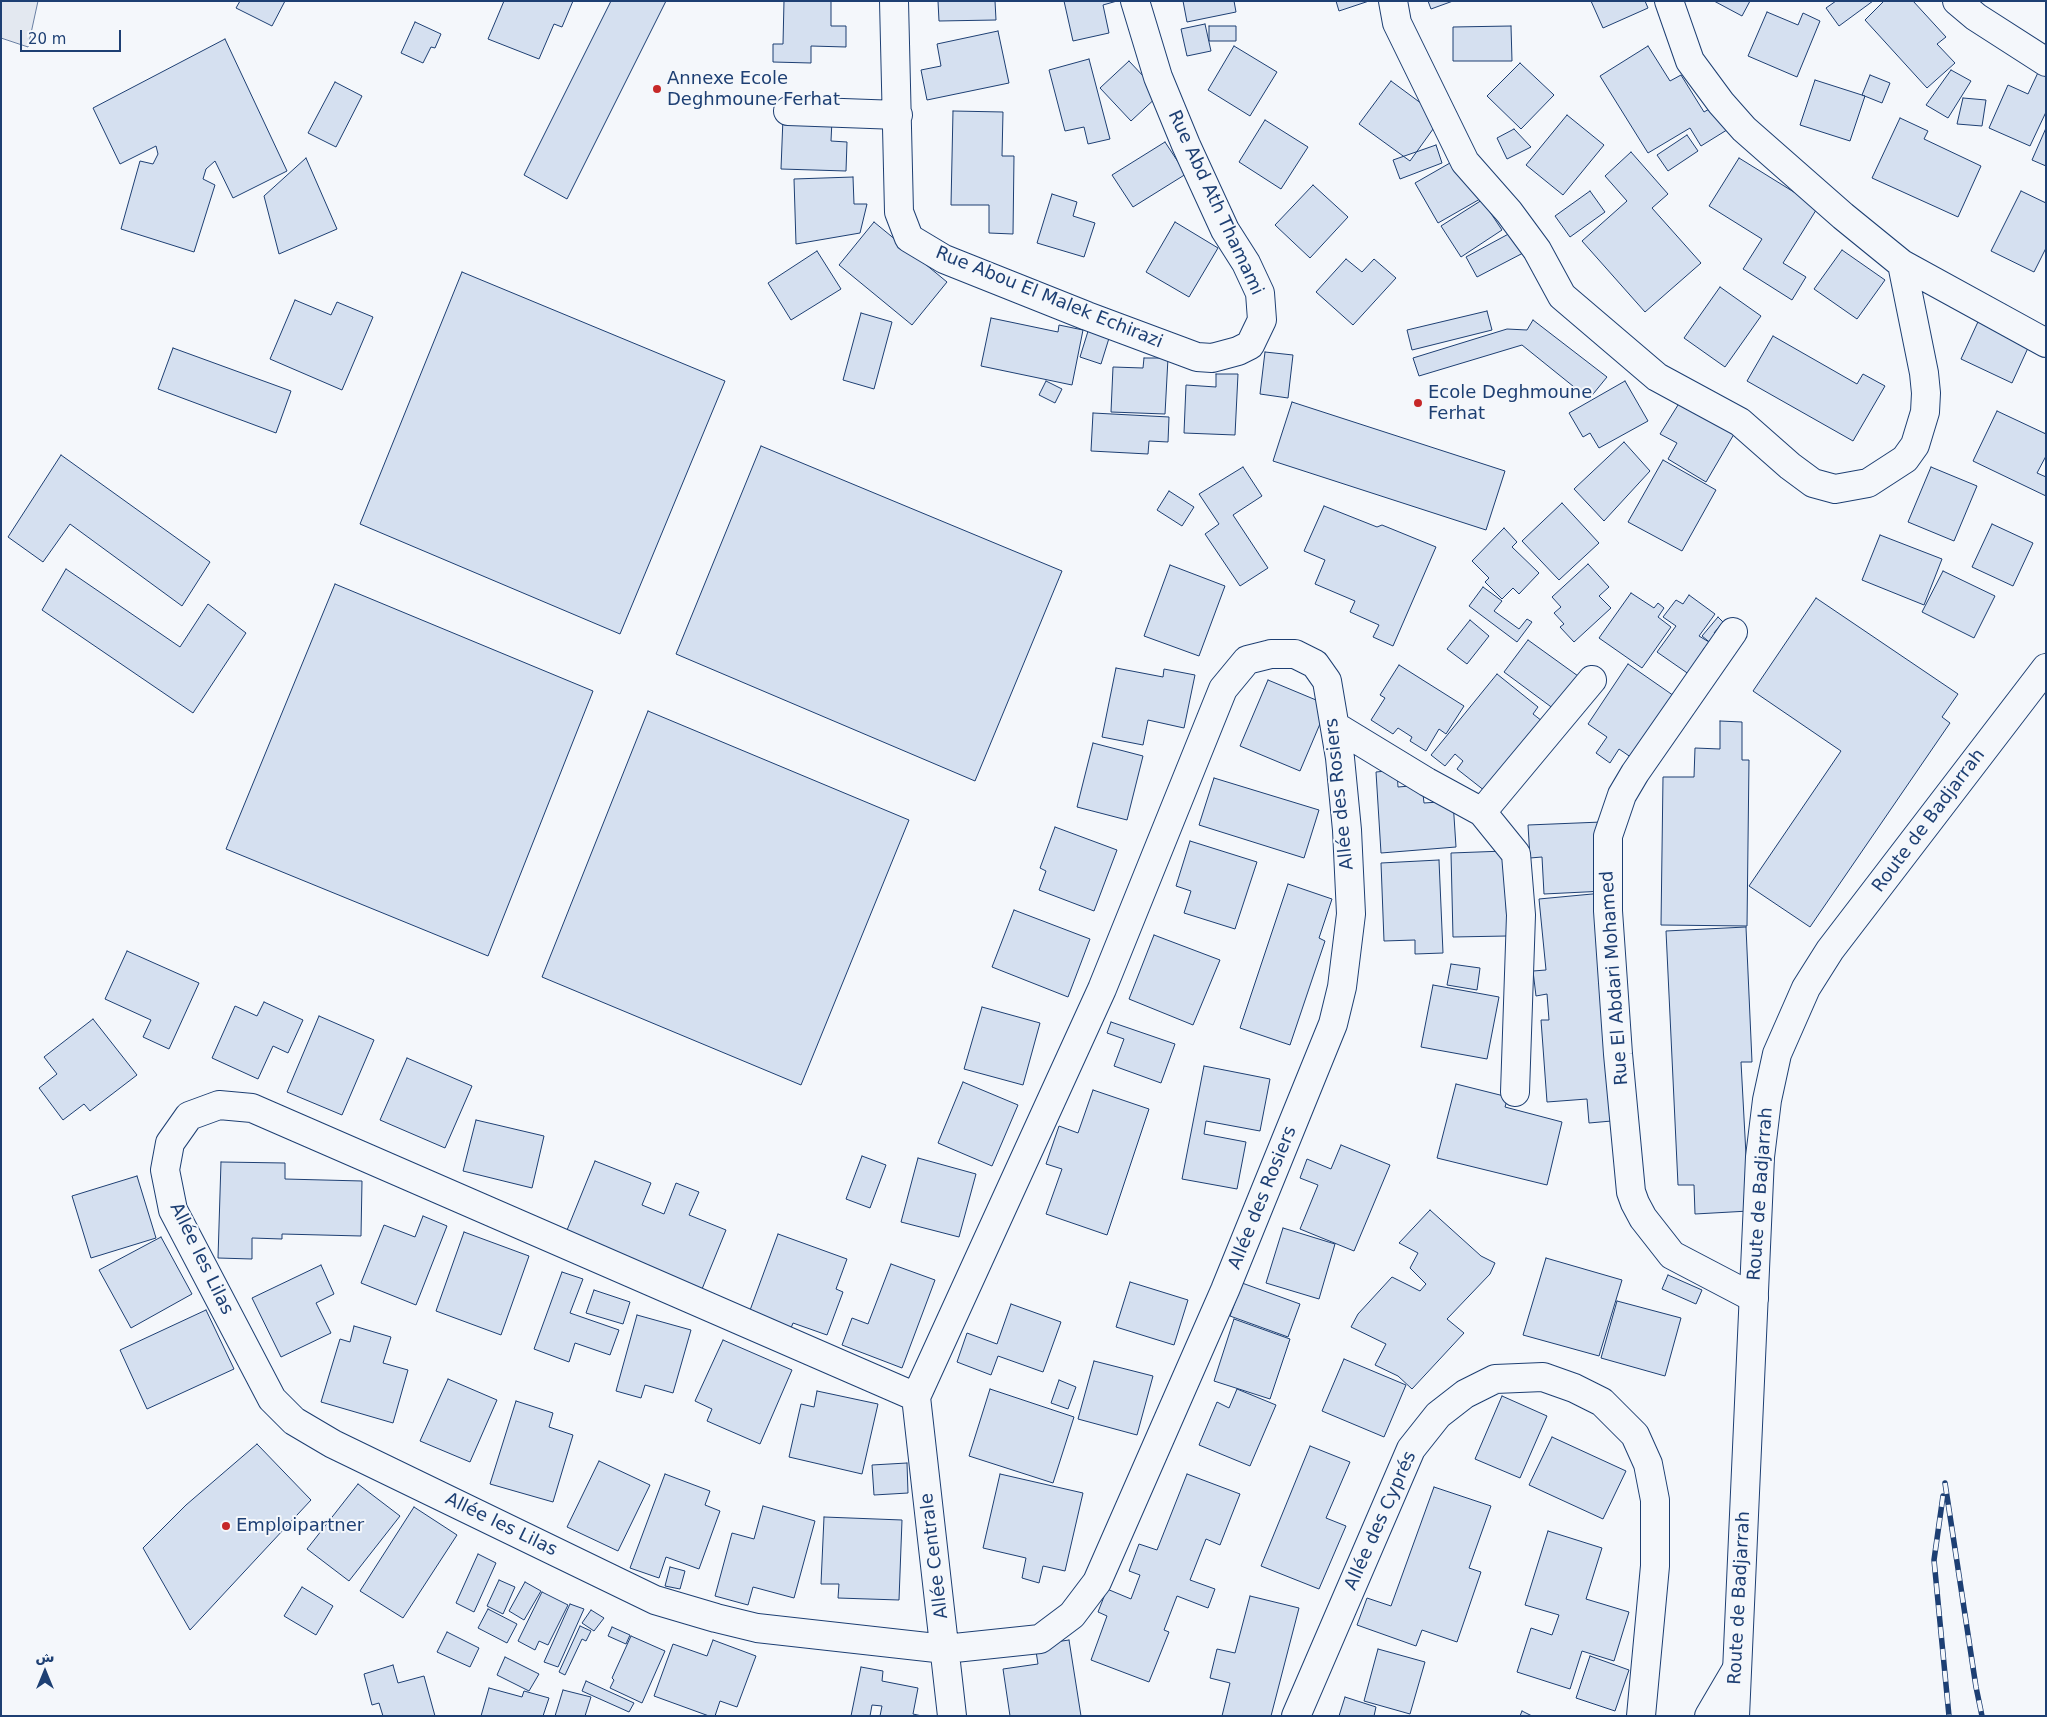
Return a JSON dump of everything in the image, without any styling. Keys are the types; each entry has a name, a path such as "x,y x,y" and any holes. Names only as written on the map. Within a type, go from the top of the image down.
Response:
{"street":[{"name":"Rue Abou El Malek Echirazi","path":"894,1 899,212 909,238 944,259 1197,357 1212,358 1238,351 1250,345 1262,320"},
{"name":"Rue Abd Ath Thamami","path":"1135,1 1158,77 1186,145 1225,230 1246,263 1260,292 1262,320"},
{"path":"1392,1 1397,23 1465,162 1515,219 1537,250 1562,296 1657,377 1740,422 1813,483 1835,489 1868,483 1906,459 1916,444 1925,412 1926,393 1921,356 1902,264"},
{"path":"1670,1 1690,61 1721,103 1744,129 1843,216 1902,264 2046,343"},
{"path":"1957,1 1976,17 2046,62"},
{"path":"788,110 898,114"},
{"name":"Rue El Abdari Mohamed","path":"1733,632 1635,773 1622,796 1608,836 1608,911 1619,1064 1631,1192 1635,1203 1642,1218 1672,1255 1754,1298"},
{"name":"Allée des Rosiers","path":"916,1397 1102,989 1223,689 1247,660 1271,654 1294,654 1315,664 1327,681 1335,726 1347,830 1350,914 1342,987 1333,1024 1225,1290 1097,1582 1072,1616 1040,1639 945,1649"},
{"name":"Route de Badjarrah","path":"1735,1716 1760,1157 1777,1054 1806,988 1830,950 2046,668"},
{"path":"1482,812 1592,680"},
{"path":"1335,726 1427,782 1482,812 1516,854 1521,915 1515,1092"},
{"name":"Allée les Lilas","path":"916,1397 252,1108 219,1105 189,1116 170,1143 165,1170 173,1210 272,1399 294,1420 333,1444 654,1600 757,1628 945,1649"},
{"name":"Allée des Cyprés","path":"1296,1716 1410,1449 1438,1415 1465,1394 1495,1379 1543,1377 1574,1388 1602,1402 1635,1435 1648,1464 1655,1500 1655,1566 1641,1716"},
{"name":"Allée Centrale","path":"916,1397 952,1716"},
{"path":"1709,1716 1736,1670"}],"shaded area":[{"path":"1,1 38,1 28,47 1,38"}],"building":[{"path":"240,1 285,1 272,26 236,8"},
{"path":"504,1 573,1 562,27 554,24 539,59 488,39"},
{"path":"611,1 666,1 567,199 524,175"},
{"path":"784,1 831,1 831,26 846,26 846,47 811,46 811,63 773,62 773,44 783,44"},
{"path":"938,1 995,1 996,20 939,21"},
{"path":"1064,1 1117,1 1103,5 1109,33 1073,41"},
{"path":"1183,1 1234,1 1236,12 1187,22"},
{"path":"1336,1 1369,1 1339,11"},
{"path":"1428,1 1453,1 1431,9"},
{"path":"1591,1 1645,1 1648,8 1603,28"},
{"path":"1714,1 1750,1 1742,16"},
{"path":"1836,1 1873,1 1839,26 1826,8"},
{"path":"1884,1 1913,1 1946,37 1937,44 1955,63 1927,88 1865,20"},
{"path":"1767,12 1798,25 1803,13 1820,21 1797,77 1748,56"},
{"path":"415,22 441,34 435,48 431,47 423,63 401,53"},
{"path":"1205,24 1211,51 1187,56 1181,29"},
{"path":"1209,26 1236,26 1236,41 1209,41"},
{"path":"1511,26 1512,61 1453,61 1453,27"},
{"path":"998,31 1009,83 927,100 921,70 941,66 937,44"},
{"path":"225,39 287,171 233,198 215,161 206,169 203,179 215,185 194,252 121,229 140,161 153,164 158,154 156,146 120,164 93,108"},
{"path":"1234,46 1277,72 1250,116 1208,90"},
{"path":"1648,46 1670,81 1681,75 1704,112 1716,105 1730,128 1701,146 1690,128 1648,153 1600,76"},
{"path":"1089,59 1110,139 1088,144 1084,127 1065,131 1049,70"},
{"path":"1129,61 1160,94 1131,121 1100,88"},
{"path":"1520,63 1554,95 1521,129 1487,96"},
{"path":"2042,64 2046,65 2046,112 2030,146 1989,128 2008,85 2028,94"},
{"path":"1951,70 1971,81 1948,118 1926,105"},
{"path":"1870,75 1890,83 1882,103 1862,95"},
{"path":"1815,80 1865,96 1850,141 1800,125"},
{"path":"1391,81 1441,118 1410,161 1359,124"},
{"path":"335,82 362,96 336,147 308,133"},
{"path":"1963,98 1986,100 1982,126 1957,124"},
{"path":"953,111 1003,112 1002,156 1014,156 1013,234 989,233 989,205 951,205"},
{"path":"1567,115 1604,145 1563,195 1526,165"},
{"path":"783,118 832,120 831,141 847,142 846,171 781,169"},
{"path":"1900,118 1928,131 1924,139 1981,166 1958,217 1872,178"},
{"path":"1265,120 1308,147 1281,189 1239,162"},
{"path":"2046,128 2046,166 2032,160"},
{"path":"1514,129 1531,147 1507,159 1497,138"},
{"path":"1687,135 1698,151 1668,171 1657,155"},
{"path":"1165,142 1186,174 1133,207 1112,175"},
{"path":"1436,145 1442,163 1400,179 1393,160"},
{"path":"1631,152 1668,194 1652,208 1701,263 1645,312 1582,241 1627,201 1605,176"},
{"path":"306,158 337,229 279,254 264,196"},
{"path":"1739,158 1818,207 1783,263 1806,277 1792,300 1743,269 1762,239 1709,206"},
{"path":"1457,159 1480,199 1438,223 1415,183"},
{"path":"853,177 854,204 867,204 860,233 796,244 794,179"},
{"path":"1313,185 1348,217 1310,258 1275,225"},
{"path":"1590,191 1605,212 1570,237 1555,216"},
{"path":"2021,191 2046,203 2046,248 2034,272 1991,251"},
{"path":"1052,194 1077,202 1073,216 1095,223 1084,257 1037,243"},
{"path":"1482,200 1502,230 1461,257 1441,226"},
{"path":"874,222 947,282 912,325 839,265"},
{"path":"1175,222 1218,248 1189,297 1146,272"},
{"path":"1514,231 1525,252 1477,277 1466,257"},
{"path":"1842,250 1885,280 1857,319 1814,289"},
{"path":"817,251 841,289 791,320 768,283"},
{"path":"1346,259 1362,272 1374,259 1396,278 1353,325 1316,292"},
{"path":"462,272 725,381 620,634 360,524"},
{"path":"1720,287 1761,316 1725,367 1684,338"},
{"path":"295,300 331,315 337,302 373,317 342,390 270,359"},
{"path":"1487,311 1492,330 1412,350 1407,330"},
{"path":"861,313 892,322 874,389 843,380"},
{"path":"1982,313 2033,337 2012,383 1961,359"},
{"path":"991,318 1058,332 1059,325 1083,330 1072,385 981,366"},
{"path":"1533,320 1607,377 1589,399 1522,345 1419,376 1413,358 1507,329 1527,330"},
{"path":"1089,328 1110,335 1101,364 1080,357"},
{"path":"1773,336 1857,384 1863,374 1885,386 1853,441 1747,381"},
{"path":"173,348 291,391 276,433 158,389"},
{"path":"1265,352 1293,355 1288,398 1260,394"},
{"path":"1144,358 1168,358 1165,414 1111,412 1113,367 1143,368"},
{"path":"1216,374 1238,374 1235,435 1184,433 1186,385 1216,387"},
{"path":"1046,381 1062,389 1055,403 1039,395"},
{"path":"1625,381 1648,421 1599,448 1590,433 1583,437 1569,413"},
{"path":"1683,397 1737,429 1706,482 1668,459 1677,443 1660,434"},
{"path":"1292,402 1505,471 1486,530 1273,461"},
{"path":"1997,411 2046,434 2046,456 2037,473 2046,477 2046,496 1973,461"},
{"path":"1093,413 1169,417 1168,442 1149,441 1148,454 1091,451"},
{"path":"1624,442 1650,471 1604,521 1574,489"},
{"path":"761,446 1062,571 975,781 676,654"},
{"path":"61,455 210,562 182,606 70,524 43,562 8,537"},
{"path":"1663,460 1716,490 1682,551 1628,522"},
{"path":"1243,467 1262,496 1233,515 1268,568 1240,586 1205,534 1219,524 1199,494"},
{"path":"1931,467 1977,486 1954,541 1908,522"},
{"path":"1169,491 1194,507 1182,526 1157,510"},
{"path":"1562,503 1599,543 1559,580 1522,541"},
{"path":"1324,506 1377,527 1382,525 1436,547 1393,646 1373,637 1379,625 1350,612 1355,601 1315,584 1325,560 1304,551"},
{"path":"1992,524 2033,543 2013,586 1972,567"},
{"path":"1504,528 1517,542 1512,547 1539,573 1519,594 1513,588 1502,599 1485,582 1489,578 1472,561"},
{"path":"1880,535 1942,559 1924,605 1862,580"},
{"path":"1588,564 1609,587 1599,596 1611,608 1574,642 1560,627 1564,624 1554,613 1561,607 1552,597"},
{"path":"1170,565 1225,586 1199,656 1144,636"},
{"path":"66,569 180,647 208,604 246,633 193,713 42,610"},
{"path":"1943,571 1995,596 1974,638 1922,612"},
{"path":"335,584 593,691 488,956 226,849"},
{"path":"1483,587 1502,601 1494,611 1519,629 1527,619 1532,622 1517,642 1469,606"},
{"path":"1631,593 1654,608 1658,603 1664,608 1658,617 1671,627 1642,668 1599,638"},
{"path":"1689,595 1715,614 1699,636 1709,642 1703,650 1709,654 1693,677 1657,652 1676,626 1663,617 1676,600 1683,604"},
{"path":"1816,598 1958,694 1942,717 1950,723 1810,927 1749,886 1841,751 1753,691"},
{"path":"1718,617 1723,622 1714,633 1719,638 1713,645 1702,636"},
{"path":"1470,620 1489,636 1467,664 1447,649"},
{"path":"1528,640 1578,676 1554,709 1504,672"},
{"path":"1628,664 1677,698 1635,760 1619,749 1610,763 1596,753 1607,737 1588,724"},
{"path":"1399,665 1464,706 1446,734 1439,729 1426,751 1410,741 1412,737 1398,728 1393,734 1371,720 1385,698 1380,695"},
{"path":"1116,668 1163,677 1164,669 1195,675 1184,728 1148,720 1143,745 1102,737"},
{"path":"1497,674 1538,707 1533,714 1542,721 1485,791 1457,769 1463,761 1455,754 1445,766 1431,755"},
{"path":"1268,680 1328,705 1300,771 1240,746"},
{"path":"648,711 909,820 801,1085 542,977"},
{"path":"1720,721 1742,722 1742,760 1749,760 1747,926 1661,925 1663,777 1694,777 1695,748 1720,749"},
{"path":"1093,743 1143,756 1127,820 1077,807"},
{"path":"1397,770 1398,787 1422,785 1424,803 1453,801 1456,847 1381,853 1376,772"},
{"path":"1214,778 1319,810 1304,858 1199,825"},
{"path":"1602,822 1605,891 1544,894 1542,857 1530,858 1528,825"},
{"path":"1055,827 1117,850 1094,911 1039,890 1046,871 1040,868"},
{"path":"1190,841 1257,862 1235,929 1184,913 1191,891 1176,886"},
{"path":"1505,851 1507,936 1453,937 1451,853"},
{"path":"1439,860 1443,953 1415,954 1415,940 1384,941 1381,863"},
{"path":"1288,884 1332,899 1319,938 1325,941 1290,1045 1240,1028"},
{"path":"1603,893 1623,1120 1589,1123 1587,1099 1547,1102 1541,1020 1549,1020 1547,994 1536,996 1533,971 1546,970 1539,899"},
{"path":"1014,910 1090,939 1068,997 992,967"},
{"path":"1746,927 1752,1062 1741,1062 1749,1211 1695,1214 1694,1185 1678,1185 1666,931"},
{"path":"1154,935 1220,960 1193,1025 1129,999"},
{"path":"127,951 199,983 169,1049 143,1037 151,1020 105,999"},
{"path":"1451,964 1480,968 1477,990 1447,985"},
{"path":"1433,985 1499,997 1487,1059 1421,1047"},
{"path":"264,1002 303,1020 288,1053 273,1046 258,1079 212,1058 235,1006 257,1016"},
{"path":"982,1007 1040,1023 1023,1085 964,1069"},
{"path":"319,1016 374,1040 342,1115 287,1092"},
{"path":"93,1019 137,1075 90,1111 84,1104 63,1120 39,1088 57,1074 44,1057"},
{"path":"1111,1022 1175,1044 1161,1083 1114,1066 1124,1039 1107,1033"},
{"path":"407,1058 472,1086 445,1148 380,1120"},
{"path":"1204,1066 1270,1079 1260,1131 1206,1121 1204,1134 1246,1142 1237,1189 1182,1179"},
{"path":"963,1082 1018,1105 992,1166 938,1143"},
{"path":"1456,1084 1508,1097 1505,1107 1562,1122 1547,1185 1437,1158"},
{"path":"1093,1090 1149,1109 1107,1235 1046,1214 1062,1169 1046,1164 1059,1126 1078,1133"},
{"path":"476,1120 544,1136 532,1188 463,1171"},
{"path":"1341,1145 1390,1165 1354,1251 1300,1229 1318,1185 1300,1178 1307,1159 1331,1169"},
{"path":"862,1156 886,1165 870,1208 846,1199"},
{"path":"918,1158 976,1174 959,1237 901,1222"},
{"path":"595,1161 651,1183 642,1205 664,1214 676,1183 699,1192 689,1215 726,1230 700,1294 565,1235"},
{"path":"221,1162 285,1163 285,1179 362,1181 361,1236 282,1234 282,1239 252,1238 252,1259 218,1258"},
{"path":"137,1176 156,1238 91,1258 72,1196"},
{"path":"1430,1210 1481,1256 1495,1263 1490,1274 1447,1319 1464,1333 1412,1389 1398,1376 1375,1365 1386,1344 1351,1327 1358,1314 1392,1277 1420,1291 1426,1284 1410,1268 1418,1253 1399,1243"},
{"path":"423,1216 447,1226 416,1305 361,1283 384,1225 415,1237"},
{"path":"1283,1228 1335,1244 1319,1299 1266,1283"},
{"path":"464,1232 529,1256 501,1335 436,1311"},
{"path":"778,1234 847,1259 836,1289 843,1292 827,1335 793,1323 791,1328 749,1313"},
{"path":"161,1237 192,1294 131,1328 99,1270"},
{"path":"1546,1258 1622,1280 1599,1356 1523,1335"},
{"path":"891,1264 935,1280 902,1368 842,1345 852,1318 868,1324"},
{"path":"321,1265 334,1294 316,1303 331,1333 281,1357 252,1298"},
{"path":"562,1272 583,1279 570,1313 619,1330 610,1355 575,1343 569,1362 534,1349"},
{"path":"1668,1275 1702,1290 1696,1304 1662,1289"},
{"path":"1130,1282 1188,1300 1174,1345 1116,1327"},
{"path":"1242,1283 1300,1304 1288,1337 1230,1316"},
{"path":"594,1290 630,1302 623,1324 586,1313"},
{"path":"1617,1301 1681,1318 1665,1376 1601,1358"},
{"path":"1011,1304 1061,1322 1043,1372 998,1356 991,1375 957,1362 967,1333 997,1344"},
{"path":"206,1310 234,1369 147,1409 120,1350"},
{"path":"637,1315 691,1330 673,1393 645,1385 641,1398 616,1391"},
{"path":"1234,1319 1290,1339 1270,1399 1214,1381"},
{"path":"354,1326 391,1337 383,1363 408,1370 393,1423 321,1402 340,1339 350,1342"},
{"path":"723,1340 792,1370 760,1444 707,1421 712,1409 695,1401"},
{"path":"1344,1359 1406,1385 1384,1437 1322,1411"},
{"path":"1094,1361 1153,1376 1137,1435 1078,1419"},
{"path":"448,1379 497,1400 470,1462 420,1441"},
{"path":"1059,1380 1076,1387 1068,1409 1051,1403"},
{"path":"990,1389 1074,1417 1053,1483 969,1456"},
{"path":"1237,1389 1276,1405 1250,1466 1199,1445 1217,1402 1229,1408"},
{"path":"817,1391 878,1404 862,1474 789,1457 801,1404 814,1407"},
{"path":"1502,1396 1547,1416 1520,1478 1475,1459"},
{"path":"516,1401 553,1413 549,1427 573,1435 553,1502 490,1484"},
{"path":"1552,1437 1626,1471 1603,1519 1529,1485"},
{"name":"Emploipartner","path":"257,1444 311,1500 190,1630 143,1548 186,1505"},
{"path":"1310,1446 1350,1462 1326,1518 1346,1526 1319,1589 1261,1566"},
{"path":"599,1461 650,1485 618,1551 567,1527"},
{"path":"907,1463 908,1493 874,1495 872,1465"},
{"path":"665,1474 710,1491 705,1505 720,1511 699,1569 666,1557 659,1578 630,1568"},
{"path":"1000,1474 1083,1493 1065,1571 1043,1566 1039,1583 1022,1578 1026,1558 983,1548"},
{"path":"1187,1474 1240,1494 1220,1545 1206,1539 1190,1580 1215,1589 1208,1608 1177,1596 1164,1630 1169,1632 1149,1682 1091,1660 1107,1616 1098,1612 1107,1589 1131,1599 1140,1575 1129,1571 1139,1544 1157,1550"},
{"path":"358,1484 400,1516 349,1581 307,1549"},
{"path":"1434,1487 1491,1506 1469,1568 1481,1572 1457,1642 1422,1630 1416,1646 1357,1625 1367,1598 1391,1606"},
{"path":"763,1506 815,1521 794,1598 753,1587 748,1605 715,1596 732,1533 754,1539"},
{"path":"414,1507 457,1535 403,1618 360,1591"},
{"path":"824,1517 902,1520 899,1600 838,1598 839,1584 821,1584"},
{"path":"1548,1531 1602,1548 1586,1599 1629,1612 1614,1661 1582,1651 1570,1689 1517,1672 1531,1628 1552,1635 1559,1615 1525,1605"},
{"path":"478,1554 496,1563 474,1612 456,1603"},
{"path":"670,1567 685,1571 680,1589 665,1586"},
{"path":"499,1580 515,1587 503,1614 487,1606"},
{"path":"525,1582 541,1591 524,1620 509,1611"},
{"path":"302,1587 333,1606 316,1635 284,1616"},
{"path":"542,1592 568,1605 548,1645 539,1641 535,1650 518,1641"},
{"path":"1250,1596 1299,1608 1271,1716 1222,1716 1230,1683 1210,1678 1217,1649 1235,1653"},
{"path":"570,1604 584,1609 558,1667 544,1662"},
{"path":"488,1609 517,1624 507,1643 478,1628"},
{"path":"591,1610 604,1618 594,1631 582,1623"},
{"path":"580,1626 591,1631 586,1641 582,1639 565,1675 559,1672"},
{"path":"612,1627 630,1635 626,1644 608,1636"},
{"path":"447,1632 479,1648 470,1667 437,1652"},
{"path":"631,1636 665,1651 642,1703 610,1688 614,1680 612,1678"},
{"path":"713,1640 756,1656 737,1707 720,1701 715,1716 709,1716 654,1696 673,1644 707,1656"},
{"path":"1069,1640 1081,1716 1010,1716 1003,1669 1038,1664 1035,1645"},
{"path":"1378,1649 1425,1662 1410,1714 1364,1701"},
{"path":"1590,1656 1629,1670 1615,1711 1576,1698"},
{"path":"505,1657 539,1674 529,1691 497,1675"},
{"path":"393,1665 398,1683 424,1676 435,1716 383,1716 379,1703 372,1705 364,1674"},
{"path":"861,1667 883,1671 882,1681 918,1688 913,1714 922,1716 880,1716 882,1706 872,1705 870,1716 851,1716"},
{"path":"586,1681 634,1703 629,1712 582,1691"},
{"path":"489,1688 522,1697 524,1691 549,1698 543,1716 481,1716"},
{"path":"563,1690 591,1697 585,1716 555,1716"},
{"path":"1345,1697 1376,1707 1374,1716 1339,1716"},
{"path":"1522,1711 1532,1716 1520,1716"}],"railway":[{"path":"1945,1483 1982,1716"},
{"path":"1943,1496 1934,1560 1949,1716"}],"place":[{"name":"Annexe Ecole Deghmoune Ferhat","path":"657,89"},
{"name":"Ecole Deghmoune Ferhat","path":"1418,403"},
{"name":"Emploipartner","path":"226,1526"}]}
